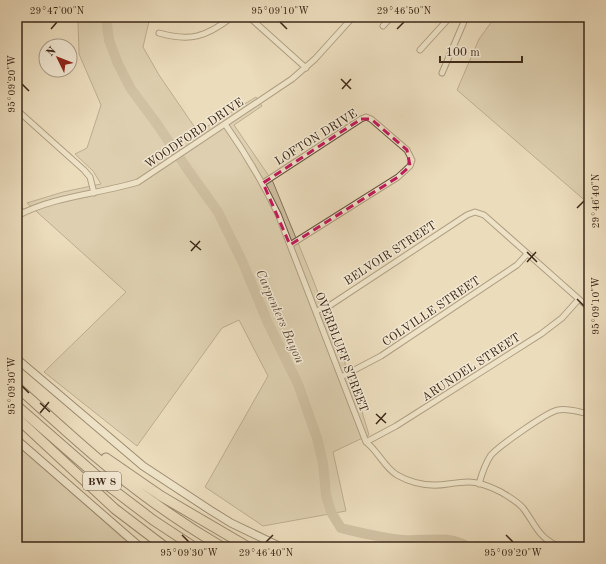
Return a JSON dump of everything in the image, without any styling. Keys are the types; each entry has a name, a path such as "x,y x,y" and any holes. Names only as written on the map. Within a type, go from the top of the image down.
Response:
{"highway":[{"name":"BW 8","path":"17,387 113,471 152,502 222,547"},
{"name":"BW 8","path":"17,406 111,488 153,520 194,547"},
{"path":"17,418 115,509 165,547"},
{"path":"52,418 94,450 155,492 248,547"}],"main road":[{"path":"17,359 144,466 210,510 232,523 281,547"},
{"name":"BW 8","path":"17,440 140,547"}],"street":[{"path":"159,33 178,38 197,36 216,28 232,17"},
{"path":"250,17 306,68"},
{"name":"WOODFORD DRIVE","path":"17,216 43,205 119,188 138,182 292,79 315,59 353,17"},
{"path":"383,26 391,17"},
{"path":"420,50 450,17"},
{"path":"442,73 466,17"},
{"path":"17,110 88,174 94,193"},
{"name":"LOFTON DRIVE","path":"263,183 366,117 371,119 407,150 412,160 410,166 398,176 290,245"},
{"name":"OVERBLUFF STREET","path":"225,124 263,183 278,214 366,442 372,446 381,459 396,475 416,483 435,485 470,482 500,492 518,503 538,532 549,541 560,547"},
{"path":"17,207 23,213"},
{"name":"BELVOIR STREET","path":"316,311 329,306 475,212 484,215 527,254"},
{"path":"527,254 589,308"},
{"name":"COLVILLE STREET","path":"340,377 381,356 517,265 527,254"},
{"name":"ARUNDEL STREET","path":"366,442 396,426 541,334 562,318 579,299"},
{"path":"479,484 486,464 495,451 548,414 559,410 589,414"}],"highlighted area":[{"path":"361,119 371,119 407,150 410,166 398,177 290,245 263,183"}],"shaded area":[{"path":"76,17 150,17 143,47 159,75 198,132 256,97 262,106 234,125 273,182 312,277 357,395 369,435 333,452 346,511 263,526 205,487 268,376 239,320 222,328 137,446 44,372 126,292 27,203 63,192 101,184 93,171 75,154 87,148 101,105 79,54 78,22"},
{"path":"495,17 589,17 589,204 457,90 479,39"},
{"path":"17,445 26,453 133,547 17,547"}],"waterway":[{"name":"Carpenters Bayou","path":"106,17 109,40 118,64 131,89 218,212 243,263 268,323 298,384 317,438 323,463 326,495 331,512 341,528 395,539 436,539 452,541 468,547"}]}
